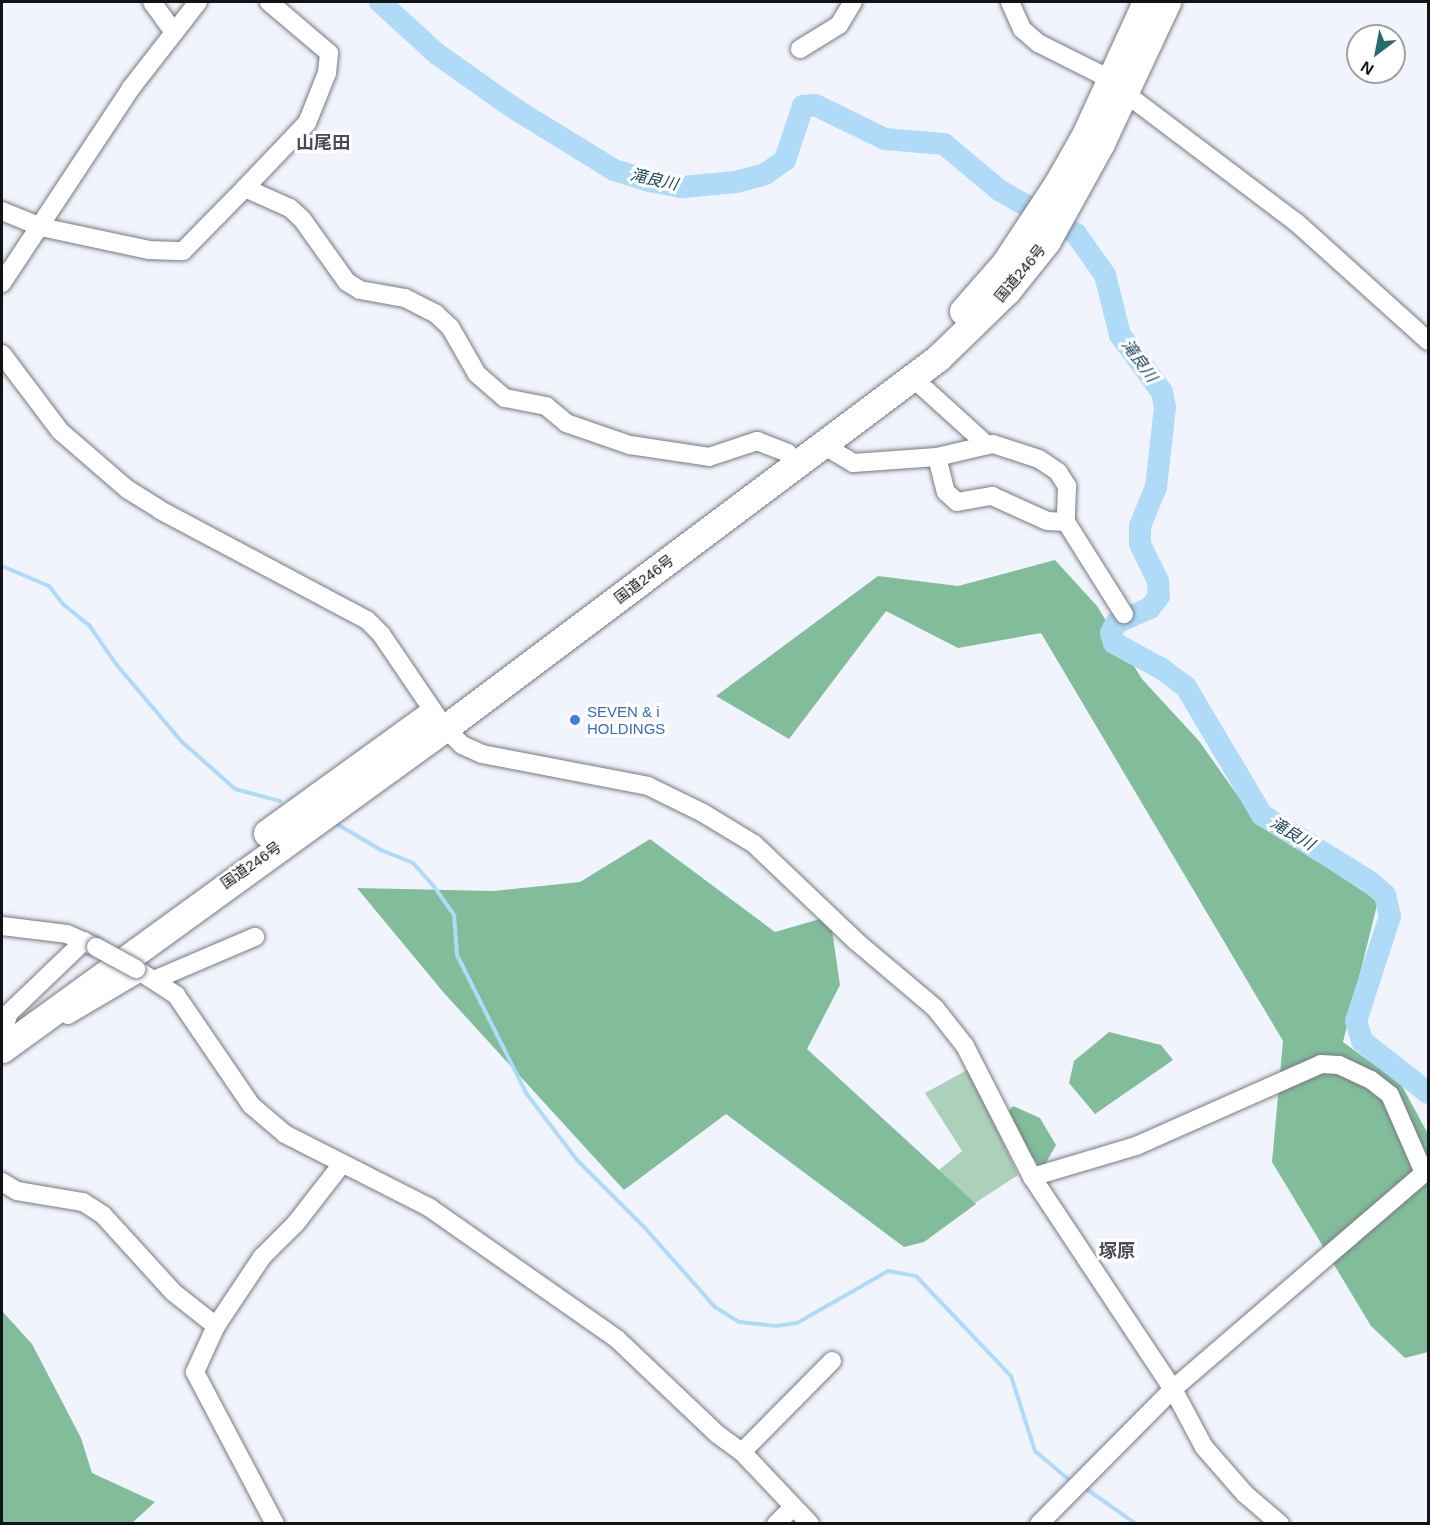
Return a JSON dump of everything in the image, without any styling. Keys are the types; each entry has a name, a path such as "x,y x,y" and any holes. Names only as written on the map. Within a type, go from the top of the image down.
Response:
{"highway":[{"name":"国道246号","path":"1117,88 1146,2"},
{"name":"国道246号","path":"2,1040 311,799 439,720 825,446 913,378 986,312 1067,187 1117,88 1167,2"},
{"name":"国道246号","path":"439,720 934,341 1005,263 1038,235"}],"street":[{"path":"152,2 173,31"},
{"path":"2,283 173,31 198,2"},
{"path":"2,211 41,227 149,250 183,251 307,123 327,73 329,53 269,2"},
{"path":"800,49 839,25 853,2"},
{"path":"1010,2 1022,29 1038,43 1117,88 1296,222 1428,341"},
{"path":"245,188 290,208 302,219 347,282 360,290 405,298 436,314 450,327 477,374 505,398 546,406 582,430 630,445 709,457 757,441 788,453"},
{"path":"2,354 60,431 127,489 160,510 367,620 381,634 439,720 462,745 482,754 648,786 754,844 857,942 935,1008 964,1046 1032,1177 1173,1389 1204,1447 1245,1494 1280,1524"},
{"path":"913,378 987,445 1039,459 1058,472 1066,486 1066,522 1124,614"},
{"path":"825,446 853,463 938,457 987,445"},
{"path":"938,457 946,492 957,502 992,496 1047,521 1066,522"},
{"path":"2,926 67,934 144,974 176,995 251,1105 285,1134 430,1208 482,1241 617,1339 717,1434 742,1452 810,1524"},
{"path":"90,944 9,1013 2,1040 45,1029 144,974 255,937"},
{"path":"1032,1177 1136,1146 1321,1064 1339,1065 1371,1080 1390,1095 1426,1172 1173,1389 1039,1524"},
{"path":"275,1524 195,1372 216,1326 262,1257 296,1223 342,1164"},
{"path":"2,1182 17,1191 83,1202 103,1215 173,1292 216,1326"},
{"path":"742,1452 832,1362"},
{"path":"776,1524 793,1507"}],"green space":[{"path":"1055,560 1097,606 1142,679 1199,741 1255,820 1378,901 1343,1042 1401,1084 1428,1134 1428,1352 1405,1358 1371,1326 1272,1162 1283,1041 1041,633 958,648 886,611 789,739 716,696 878,576 958,586"},
{"path":"650,839 775,932 820,919 832,930 840,985 807,1049 976,1204 924,1242 904,1247 726,1114 624,1190 444,993 357,888 494,891 580,882"},
{"path":"1109,1032 1161,1045 1173,1060 1095,1114 1069,1083 1074,1061"},
{"path":"969,1069 1018,1175 972,1205 939,1170 962,1151 925,1093"},
{"path":"1013,1106 1040,1118 1056,1145 1042,1170 1003,1117"},
{"path":"2,1311 32,1344 81,1438 92,1473 155,1502 132,1523 2,1523"}],"waterway":[{"name":"滝良川","path":"380,2 437,54 515,109 614,170 650,181 682,187 736,182 765,174 785,160 803,106 815,105 885,139 944,144 999,190 1076,234 1105,275 1120,335 1162,392 1165,407 1156,487 1140,526 1140,544 1158,581 1159,596 1150,608 1116,623 1111,633 1114,643 1162,669 1186,687 1262,815 1369,881 1385,895 1390,916 1356,1021 1362,1041 1428,1093"},
{"path":"2,566 49,586 64,605 89,625 116,664 181,741 235,789 280,801"},
{"path":"337,824 381,850 413,863 433,885 454,915 457,955 526,1093 577,1160 645,1228 715,1307 739,1322 776,1326 797,1323 888,1271 916,1276 1011,1376 1035,1451 1068,1479"},
{"path":"1088,1490 1136,1524"}],"place":[{"name":"SEVEN & i HOLDINGS","path":"575,720"}],"district":[{"name":"山尾田","path":"323,143"},
{"name":"塚原","path":"1117,1251"}]}
